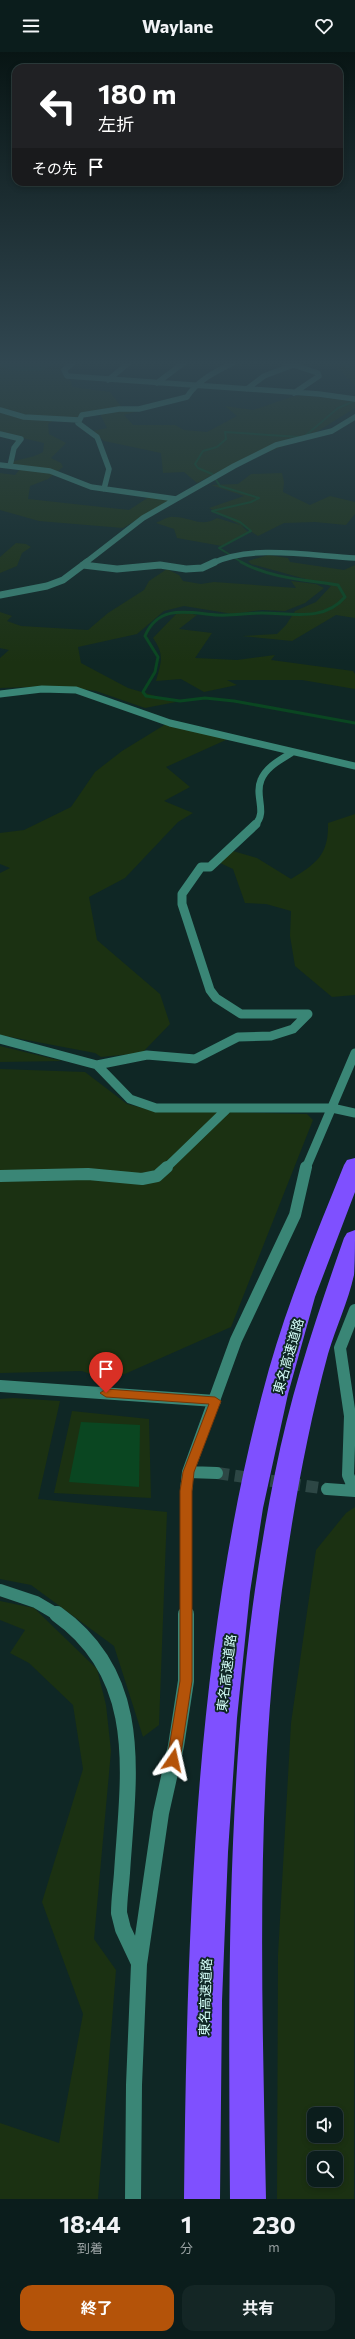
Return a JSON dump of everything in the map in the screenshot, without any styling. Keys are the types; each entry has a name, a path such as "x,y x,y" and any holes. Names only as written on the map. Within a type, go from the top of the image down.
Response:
{"highway":[{"name":"東名高速道路","path":"202,2199 202,2089 209,1887 221,1719 238,1574 258,1467 286,1357 312,1275 355,1165"},
{"path":"248,2199 245,1991 253,1747 272,1562 288,1471 314,1364 339,1279 355,1238"}],"street":[{"path":"10,466 11,461"},
{"path":"104,489 110,469 107,461"},
{"path":"0,595 56,583 84,565 143,518 246,461"},
{"path":"0,465 50,471 90,487 176,499"},
{"path":"84,565 116,568 160,565 186,569 202,568 221,559 263,553 355,558"},
{"path":"0,694 42,689 76,690 170,723 291,753 355,766"},
{"path":"0,1039 97,1065 147,1055 195,1059 238,1038 254,1035 271,1036 292,1029 308,1014 241,1014 216,998 210,990 182,904 182,894 201,867 210,867 260,820 263,809 259,786 262,778 272,766 291,753"},
{"path":"133,2199 134,2085 139,1964 148,1893 161,1813 176,1746 186,1681 186,1491 188,1472 236,1340 284,1242 295,1215 303,1174 336,1109 355,1053"},
{"path":"97,1065 130,1099 142,1105 156,1108 336,1109 355,1113"},
{"path":"0,1176 88,1174 142,1179 158,1176 228,1108"},
{"path":"327,1489 355,1491 348,1475 350,1416 340,1348 355,1310"},
{"path":"0,1386 215,1401"},
{"path":"188,1472 217,1473"},
{"path":"0,1590 48,1607 72,1624 98,1652 114,1680 126,1712 130,1746 120,1919 139,1964"}],"shaded area":[{"path":"57,461 61,463 63,467 48,479 30,486 28,499 129,510 149,497 170,500 123,528 39,521 0,510 0,473 15,475 20,469 2,466 12,462"},
{"path":"162,461 244,461 226,468 197,483 184,472 163,473"},
{"path":"282,473 284,482 283,492 310,505 330,496 355,502 355,514 346,525 315,522 284,523 258,536 241,525 248,532 222,546 177,538 174,529 156,523 167,518 180,517 201,522 211,521 217,518 240,525 209,508 244,496 211,485 238,484 251,474"},
{"path":"16,543 26,544 31,547 22,553 17,566 0,573 0,557"},
{"path":"268,555 288,558 290,562 344,570 355,565 355,618 336,615 292,641 242,636 277,634 286,625 295,611 316,602 331,586 251,564 248,561"},
{"path":"167,569 179,575 183,581 201,584 214,582 296,588 291,581 316,584 324,588 305,603 285,611 262,610 233,614 184,606 164,611 137,634 78,647 81,663 128,688 176,702 145,708 96,691 60,686 0,688 0,658 9,650 0,648 0,612 12,616 7,621 21,626 88,630 108,613 144,590 149,581"},
{"path":"185,612 197,615 179,629 212,633 195,658 237,660 275,655 271,660 353,671 355,674 355,689 302,680 227,680 237,685 204,692 181,679 156,681 161,654 153,638 177,613"},
{"path":"166,724 228,739 166,767 190,787 164,801 193,813 178,822 125,878 89,897 97,940 160,994 170,1024 142,1053 101,1057 95,1053 0,1035 0,873 10,868 0,864 0,833 24,830 71,807 95,772 122,751"},
{"path":"355,814 355,995 332,997 295,966 290,936 291,911 266,904 245,903 233,869 220,863 233,851 257,858 291,879 314,863 323,851 328,834 328,823"},
{"path":"0,1046 62,1061 0,1062"},
{"path":"0,1069 85,1072 127,1104 151,1110 307,1114 313,1120 231,1327 109,1381 82,1371 0,1373"},
{"path":"13,1398 60,1401 38,1499 167,1512 159,1725 143,1737 114,1646 31,1585 0,1579 0,1399"},
{"path":"72,1411 149,1419 151,1498 54,1493"},
{"path":"81,1422 140,1425 139,1487 69,1482"},
{"path":"355,1507 354,2199 277,2199 278,1955 291,1723 316,1550 346,1513"},
{"path":"0,1601 34,1608 97,1669 106,1705 111,1751 94,1939 116,1970 98,2199 0,2199 0,2123 59,2143 83,2014 42,1902 83,1769 73,1705 29,1663 10,1653 25,1630 0,1620"}],"waterway":[{"path":"197,461 195,464 198,468 212,474 220,486 259,498 251,502 212,511 240,522 251,531 219,548 242,563"},
{"path":"242,563 263,572 301,580 338,585 345,597 337,605 317,613 295,615 262,613 223,615 176,612 167,614 158,619 151,626 145,636 158,657 155,672 143,692 146,696 180,701 205,698 234,701 355,723"}],"tunnel":[{"path":"217,1473 327,1489"}],"route":[{"path":"106,1393 215,1401 188,1472 186,1491 186,1681 173,1760"}]}
